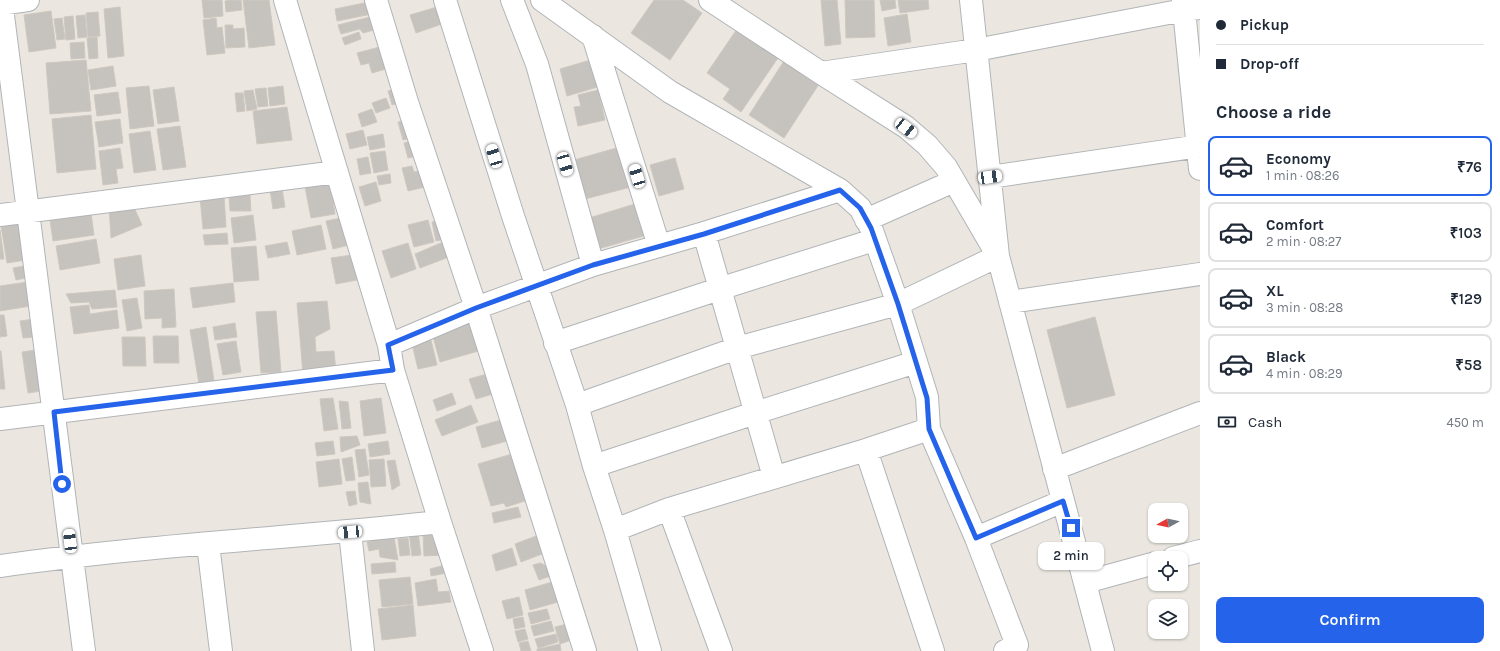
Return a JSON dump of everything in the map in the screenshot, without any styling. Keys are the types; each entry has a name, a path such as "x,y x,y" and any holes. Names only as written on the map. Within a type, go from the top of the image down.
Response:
{"street":[{"path":"28,0 1,3 84,651"},
{"path":"285,0 388,345 393,370 482,651"},
{"path":"376,0 407,102 476,308 585,651"},
{"path":"445,0 513,216 577,405 650,651"},
{"path":"512,0 536,64 593,265"},
{"path":"542,0 670,92 840,190 860,208 871,228 898,304 927,398 929,429 976,538 1013,649"},
{"path":"710,0 922,140 946,168 998,256"},
{"path":"971,0 998,256 1086,582 1103,651"},
{"path":"821,73 976,50 1189,6 1200,169"},
{"path":"593,36 659,246"},
{"path":"990,177 1199,146"},
{"path":"0,215 337,172"},
{"path":"866,220 954,181"},
{"path":"388,345 476,308 593,265 704,234 840,190"},
{"path":"704,234 774,477"},
{"path":"555,343 874,240"},
{"path":"577,405 737,348 898,304 998,256"},
{"path":"1010,302 1200,274"},
{"path":"594,466 916,362"},
{"path":"0,419 393,370"},
{"path":"1054,468 1200,413"},
{"path":"615,530 669,508 866,450 929,429"},
{"path":"866,450 933,651"},
{"path":"976,538 1063,501"},
{"path":"669,508 721,651"},
{"path":"0,566 72,556 350,532 440,522"},
{"path":"350,532 363,651"},
{"path":"208,544 221,651"},
{"path":"1188,554 1200,551"},
{"path":"1086,582 1148,565"}],"building":[{"path":"202,0 222,0 223,16 204,18"},
{"path":"241,0 242,10 226,12 225,1"},
{"path":"243,0 269,0 275,45 249,48"},
{"path":"654,0 683,0 702,13 670,60 631,33"},
{"path":"821,0 837,0 841,44 825,46"},
{"path":"845,0 874,0 875,37 846,38"},
{"path":"880,0 895,0 896,8 882,11"},
{"path":"898,0 928,0 929,9 900,13"},
{"path":"369,2 372,14 337,21 335,9"},
{"path":"120,7 124,56 108,58 104,9"},
{"path":"437,7 442,24 416,33 410,15"},
{"path":"51,11 56,48 29,52 24,15"},
{"path":"98,12 100,36 88,37 86,13"},
{"path":"907,14 911,42 888,46 884,18"},
{"path":"85,15 87,37 78,38 76,16"},
{"path":"73,16 75,39 66,40 64,17"},
{"path":"374,16 378,29 363,33 360,29 341,34 338,25"},
{"path":"62,18 65,39 57,40 54,19"},
{"path":"216,18 217,28 222,27 225,53 207,55 203,20"},
{"path":"225,25 233,25 233,29 244,28 245,47 226,48"},
{"path":"737,29 778,58 741,112 723,99 730,89 707,73"},
{"path":"359,32 361,39 345,45 342,38"},
{"path":"97,37 98,58 89,59 87,38"},
{"path":"84,42 85,58 71,59 70,43"},
{"path":"387,45 393,67 372,73 369,63 361,65 357,53"},
{"path":"786,58 821,81 784,138 749,115"},
{"path":"594,59 601,86 567,96 560,69"},
{"path":"86,60 91,111 50,114 46,63"},
{"path":"113,66 116,86 91,90 88,70"},
{"path":"149,86 154,126 130,129 126,88"},
{"path":"283,86 285,104 270,106 268,88"},
{"path":"174,87 179,121 158,124 153,90"},
{"path":"401,87 405,102 392,105 388,91"},
{"path":"266,88 268,106 258,107 255,89"},
{"path":"253,90 257,109 247,111 244,91"},
{"path":"598,90 605,120 578,126 574,107 581,106 578,95"},
{"path":"118,92 121,113 97,116 94,95"},
{"path":"235,93 243,93 245,111 237,112"},
{"path":"386,98 390,108 376,113 372,103"},
{"path":"287,107 292,140 257,144 253,111"},
{"path":"372,109 377,122 362,127 358,114"},
{"path":"91,115 96,169 57,173 52,119"},
{"path":"120,119 123,143 99,147 95,122"},
{"path":"409,119 414,137 403,140 398,122"},
{"path":"180,126 186,167 163,170 157,129"},
{"path":"363,130 367,145 350,149 346,134"},
{"path":"150,131 156,170 134,173 129,134"},
{"path":"383,134 385,147 370,150 367,137"},
{"path":"414,140 418,156 408,158 404,143"},
{"path":"620,147 631,187 585,199 574,160"},
{"path":"120,148 123,168 116,169 118,183 103,185 99,151"},
{"path":"385,151 388,170 374,173 370,153"},
{"path":"368,157 371,173 360,175 357,159"},
{"path":"675,158 684,189 659,196 650,165"},
{"path":"412,166 414,172 425,170 429,186 408,191 402,168"},
{"path":"390,174 391,183 379,185 377,176"},
{"path":"281,182 285,207 273,209 269,184"},
{"path":"330,182 335,214 311,218 305,187"},
{"path":"376,182 381,201 365,206 359,187"},
{"path":"224,195 226,227 203,229 200,197"},
{"path":"250,195 251,211 230,211 229,196"},
{"path":"638,203 647,235 598,249 589,218"},
{"path":"133,205 142,225 111,238 109,207"},
{"path":"91,213 94,235 53,241 50,220"},
{"path":"253,215 256,240 234,243 231,218"},
{"path":"341,218 349,245 333,249 326,221"},
{"path":"428,220 434,242 414,247 408,225"},
{"path":"441,220 445,239 436,241 432,222"},
{"path":"20,223 26,260 7,263 1,226"},
{"path":"321,225 326,249 297,255 292,231"},
{"path":"0,230 4,259 0,259"},
{"path":"227,233 228,244 205,245 203,235"},
{"path":"96,239 100,263 60,270 56,246"},
{"path":"287,242 290,254 268,258 265,246"},
{"path":"443,242 449,257 420,268 415,254"},
{"path":"408,243 416,269 391,278 382,251"},
{"path":"256,246 259,280 234,282 231,248"},
{"path":"141,255 145,286 118,290 114,259"},
{"path":"352,255 357,280 336,284 331,258"},
{"path":"29,265 31,277 16,280 13,268"},
{"path":"27,282 31,306 0,311 0,286"},
{"path":"233,283 235,302 193,308 190,288"},
{"path":"174,289 176,327 162,328 162,318 145,319 144,291"},
{"path":"115,290 117,307 92,309 89,302 71,303 66,294"},
{"path":"137,298 142,328 127,331 122,300"},
{"path":"327,301 330,329 315,337 316,352 334,351 336,372 303,374 297,303"},
{"path":"89,305 90,314 117,310 119,328 74,334 70,307"},
{"path":"276,311 281,372 261,373 256,312"},
{"path":"0,315 4,315 7,336 0,337"},
{"path":"1095,317 1115,395 1067,408 1047,330"},
{"path":"34,319 37,337 23,338 20,321"},
{"path":"474,321 482,350 440,362 432,333"},
{"path":"235,323 237,337 215,340 213,327"},
{"path":"206,327 214,381 199,384 190,330"},
{"path":"153,336 178,336 179,363 154,363"},
{"path":"122,337 145,337 146,366 123,366"},
{"path":"431,340 437,365 418,369 412,344"},
{"path":"236,341 241,372 223,375 217,344"},
{"path":"35,350 41,391 28,393 22,352"},
{"path":"1,351 5,389 0,389"},
{"path":"487,374 493,394 476,399 469,379"},
{"path":"452,393 456,404 437,411 433,400"},
{"path":"333,398 338,429 324,431 320,399"},
{"path":"381,398 386,433 364,436 360,401"},
{"path":"339,401 348,402 351,428 342,429"},
{"path":"471,405 478,422 442,436 435,420"},
{"path":"501,420 507,441 482,448 476,427"},
{"path":"357,436 360,445 341,452 340,437"},
{"path":"333,441 335,454 317,456 315,443"},
{"path":"388,441 390,454 370,457 368,444"},
{"path":"365,449 369,475 359,477 355,450"},
{"path":"512,454 525,501 506,507 504,503 491,506 478,464"},
{"path":"352,457 355,480 346,481 342,459"},
{"path":"339,459 342,484 319,487 316,462"},
{"path":"384,459 386,486 371,487 369,460"},
{"path":"395,460 400,485 392,490 387,461"},
{"path":"368,482 371,504 360,502 358,483"},
{"path":"355,491 357,504 349,506 346,492"},
{"path":"518,507 521,517 494,523 492,513"},
{"path":"434,530 443,555 424,556 423,534"},
{"path":"418,531 421,555 412,556 409,532"},
{"path":"536,536 542,554 521,562 515,544"},
{"path":"394,537 398,560 380,557 379,549 369,551 367,542"},
{"path":"408,538 410,555 400,556 398,539"},
{"path":"512,548 517,565 496,571 492,555"},
{"path":"395,562 396,572 372,574 371,564"},
{"path":"540,563 547,566 551,576 539,580 533,565"},
{"path":"445,565 447,573 431,576 430,569"},
{"path":"410,577 413,604 382,607 379,580"},
{"path":"436,579 438,592 449,591 451,602 418,606 415,583"},
{"path":"552,582 558,602 530,610 525,590"},
{"path":"519,597 523,615 507,619 502,601"},
{"path":"413,605 416,636 382,640 378,609"},
{"path":"547,609 550,619 531,624 528,613"},
{"path":"523,617 525,627 515,629 513,619"},
{"path":"551,621 554,631 534,636 531,626"},
{"path":"567,624 571,640 560,644 555,627"},
{"path":"525,629 528,639 518,642 515,631"},
{"path":"556,634 558,642 538,648 535,639"},
{"path":"528,641 531,651 521,651 519,643"},
{"path":"560,644 561,651 537,651 537,649"}],"route":[{"path":"62,484 54,412 393,370 388,345 476,308 593,265 704,234 840,190 860,208 871,228 898,304 927,398 929,429 976,538 1063,501 1071,528"}]}
